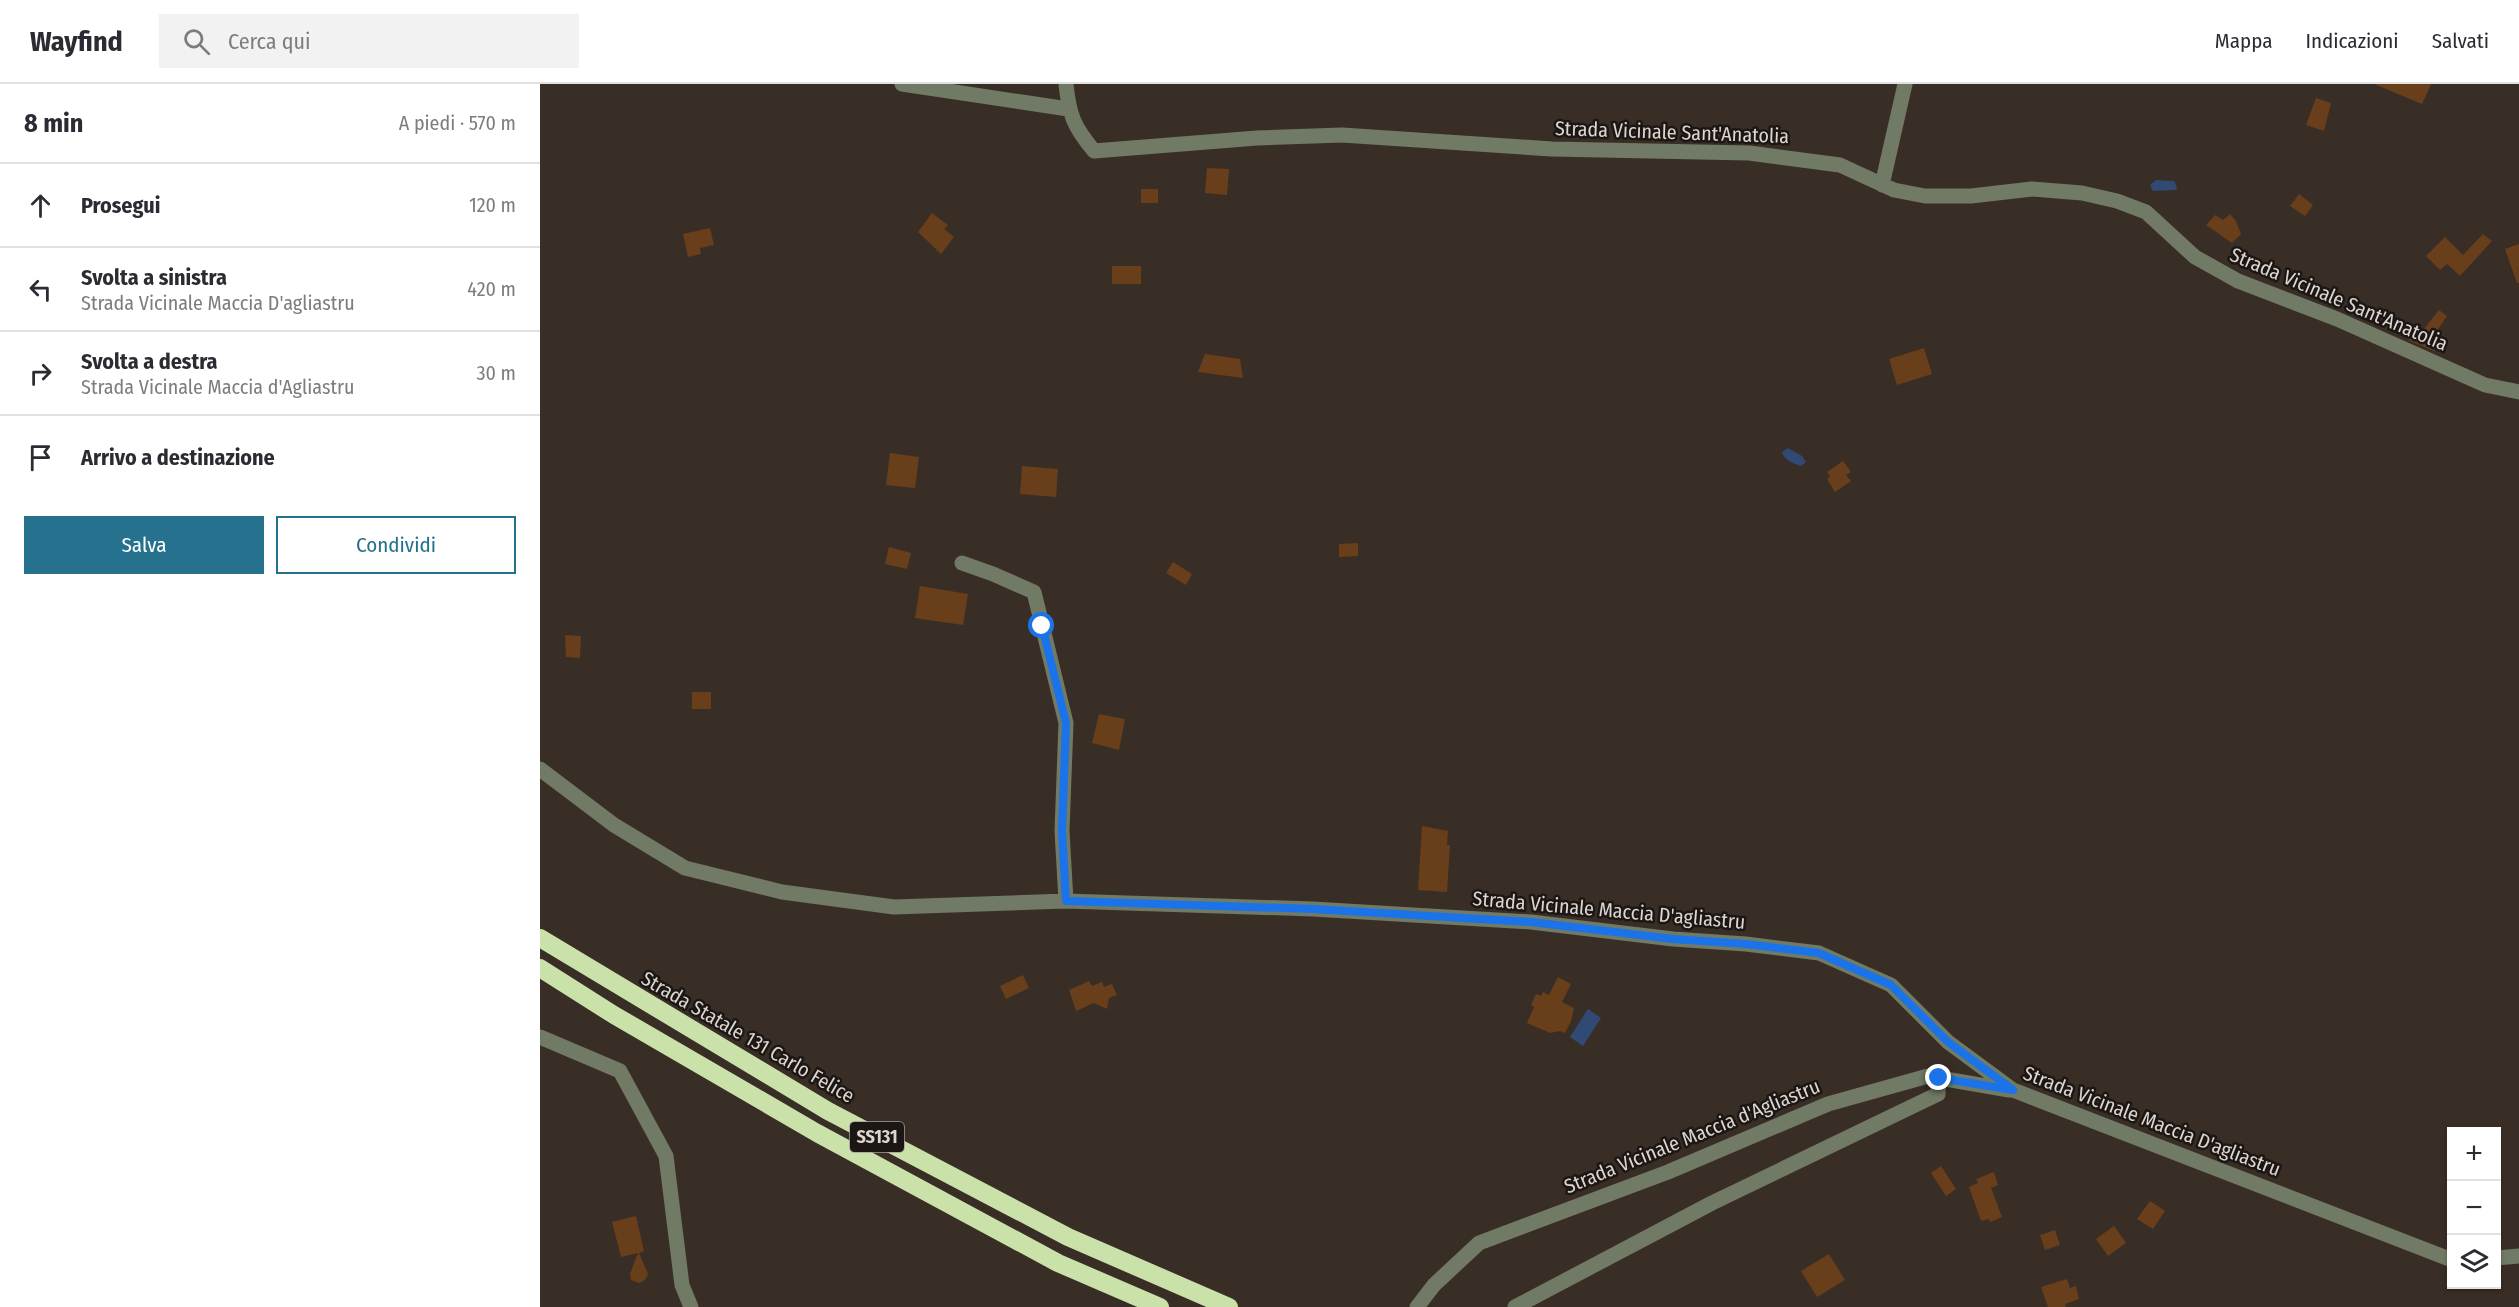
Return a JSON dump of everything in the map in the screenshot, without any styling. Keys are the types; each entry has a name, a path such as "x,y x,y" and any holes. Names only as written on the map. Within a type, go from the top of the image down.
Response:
{"highway":[{"name":"Strada Statale 131 Carlo Felice","path":"540,938 839,1116 1068,1237 1229,1307"},
{"name":"SS131","path":"540,968 614,1015 817,1133 1058,1263 1160,1307"}],"street":[{"path":"902,84 1068,109"},
{"name":"Strada Vicinale Sant'Anatolia","path":"1066,84 1068,109 1078,132 1094,151 1257,138 1353,135 1552,149 1749,153 1840,165 1908,195 1971,196 2032,189 2082,192 2117,201 2146,212 2195,257 2238,281 2337,319 2485,385 2519,392"},
{"path":"1882,185 1905,84"},
{"path":"962,563 1034,592 1066,723 1062,831 1066,901"},
{"name":"Strada Vicinale Maccia D'agliastru","path":"540,769 614,825 685,868 782,892 894,907 1066,901 1313,909 1531,922 1819,953 1891,985 1948,1042 2013,1090 2447,1258"},
{"path":"540,1037 620,1071 666,1156 682,1286 691,1307"},
{"name":"Strada Vicinale Maccia d'Agliastru","path":"1417,1307 1434,1285 1479,1243 1668,1172 1828,1104 1928,1076 2013,1090"},
{"path":"1515,1307 1712,1203 1938,1094 1939,1078"},
{"path":"2501,1258 2519,1256"}],"water":[{"path":"2156,180 2174,181 2176,190 2153,191 2150,185"},
{"path":"1788,448 1802,456 1806,462 1801,466 1792,463 1782,452"},
{"path":"1588,1009 1601,1018 1583,1046 1570,1037"}],"building":[{"path":"2374,84 2431,84 2422,104"},
{"path":"2316,98 2331,103 2324,131 2306,125"},
{"path":"1207,168 1229,169 1227,195 1205,193"},
{"path":"1141,189 1158,189 1158,203 1141,203"},
{"path":"2299,194 2313,205 2305,216 2290,206"},
{"path":"932,213 948,225 944,229 954,237 941,254 918,232"},
{"path":"2230,214 2236,221 2241,234 2232,243 2206,225 2215,215 2223,220"},
{"path":"710,228 714,245 700,248 701,254 688,257 683,234"},
{"path":"2483,234 2492,241 2460,276 2447,264 2440,270 2426,256 2445,237 2463,255"},
{"path":"2519,244 2519,283 2517,283 2505,249"},
{"path":"1112,266 1141,266 1141,284 1112,284"},
{"path":"2439,310 2447,316 2431,340 2438,345 2434,351 2408,340 2416,329 2421,333"},
{"path":"1924,348 1932,374 1897,385 1889,359"},
{"path":"1205,354 1240,359 1243,378 1198,372"},
{"path":"890,453 919,457 915,488 886,485"},
{"path":"1843,461 1851,472 1846,475 1851,481 1835,492 1827,479 1830,477 1827,472"},
{"path":"1022,466 1058,469 1056,497 1020,494"},
{"path":"1358,543 1358,556 1339,557 1339,544"},
{"path":"889,547 911,553 907,569 885,564"},
{"path":"1173,562 1192,574 1186,585 1166,573"},
{"path":"920,586 968,594 963,625 915,618"},
{"path":"565,635 581,636 580,658 566,657"},
{"path":"692,692 711,692 711,709 692,709"},
{"path":"1099,714 1125,719 1119,750 1092,743"},
{"path":"1422,826 1448,831 1447,845 1450,845 1447,892 1418,890"},
{"path":"1023,975 1029,988 1006,999 1000,986"},
{"path":"1558,977 1571,984 1562,1002 1574,1008 1565,1033 1560,1031 1550,1033 1527,1023 1534,1007 1531,1005 1536,994 1541,996 1543,992 1549,995"},
{"path":"1089,981 1092,986 1102,982 1104,987 1112,984 1117,995 1109,998 1107,1009 1094,1003 1076,1011 1069,990"},
{"path":"1941,1166 1956,1189 1946,1196 1931,1173"},
{"path":"1994,1172 1998,1185 1991,1188 2002,1217 1990,1222 1989,1219 1981,1221 1969,1187 1978,1183 1976,1179"},
{"path":"2150,1201 2165,1211 2153,1229 2137,1219"},
{"path":"636,1216 644,1251 639,1253 648,1274 645,1280 639,1283 631,1280 630,1274 638,1253 621,1257 612,1222"},
{"path":"2114,1226 2126,1243 2108,1256 2096,1239"},
{"path":"2055,1230 2060,1245 2045,1250 2040,1235"},
{"path":"1829,1254 1845,1280 1817,1297 1801,1271"},
{"path":"2067,1279 2070,1288 2076,1286 2079,1299 2065,1304 2066,1307 2048,1307 2041,1287"}],"route":[{"path":"1042,626 1066,723 1062,831 1066,901 1313,909 1531,922 1819,953 1891,985 1948,1042 2013,1090 1939,1078"}]}
